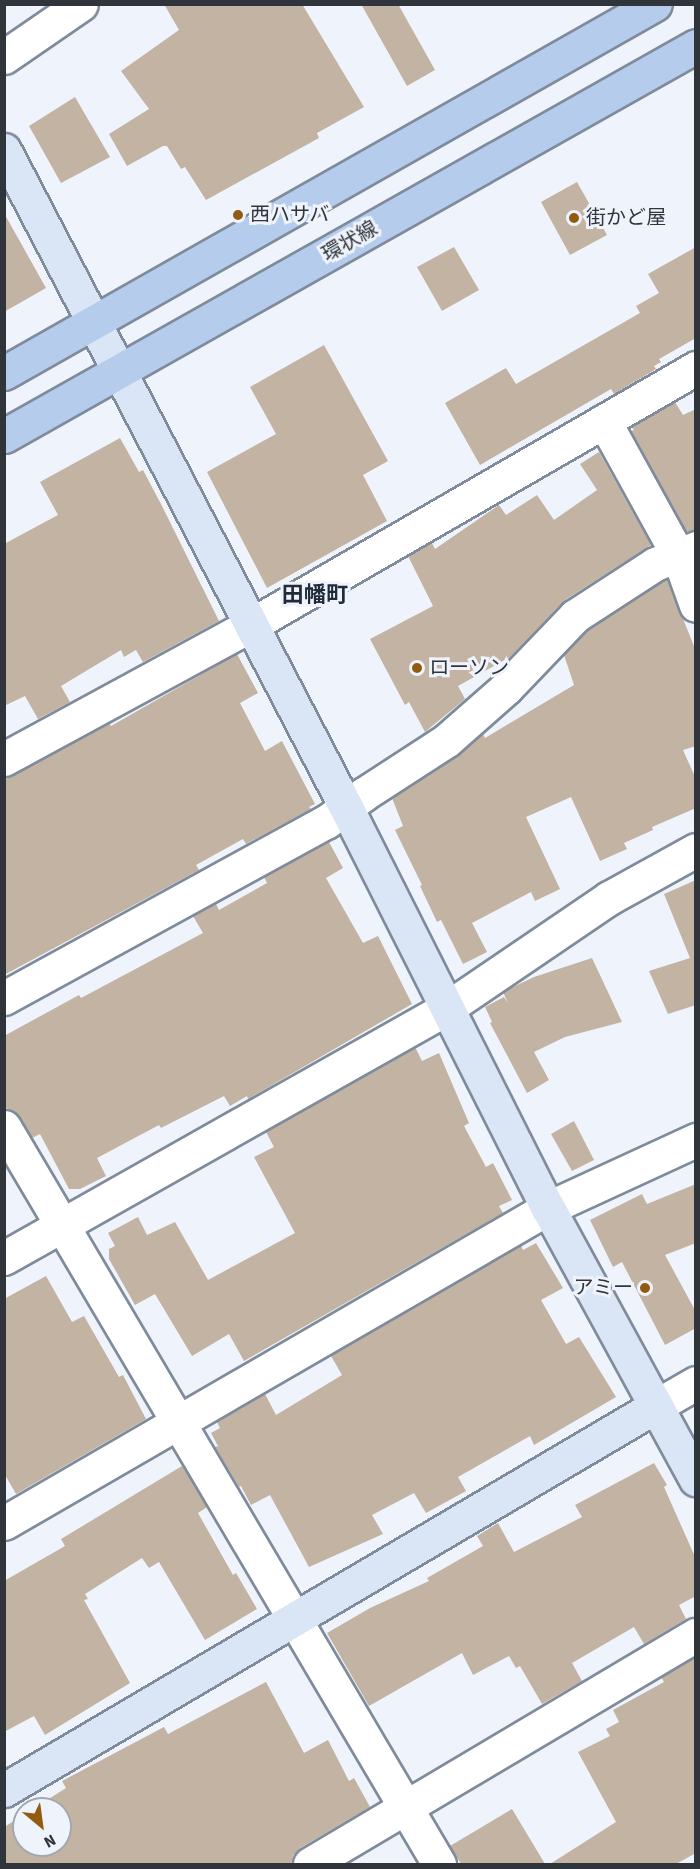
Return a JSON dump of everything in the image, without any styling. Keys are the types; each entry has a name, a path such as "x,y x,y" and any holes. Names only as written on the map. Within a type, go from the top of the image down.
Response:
{"main road":[{"path":"4,373 655,4"},
{"name":"環状線","path":"4,436 696,46"}],"street":[{"path":"4,57 81,4"},
{"path":"4,150 346,807 548,1208 696,1479"},
{"path":"4,759 251,625 696,368"},
{"path":"604,421 687,552 696,605"},
{"path":"4,998 326,822 447,740 506,688 575,616 655,564 687,552"},
{"path":"4,1258 447,1008 609,898 696,850"},
{"path":"4,1127 439,1864"},
{"path":"4,1523 548,1208 696,1140"},
{"path":"4,1790 696,1383"},
{"path":"310,1864 696,1635"}],"building":[{"path":"164,4 302,4 364,107 317,133 319,138 206,200 185,167 181,169 167,146 127,166 109,134 149,109 121,71 179,30"},
{"path":"361,4 398,4 435,70 407,86"},
{"path":"75,97 110,157 61,183 29,126"},
{"name":"街かど屋","path":"577,182 607,235 570,255 541,202"},
{"path":"4,213 46,288 4,312"},
{"path":"454,247 479,290 442,311 417,267"},
{"path":"696,247 696,338 659,359 661,362 654,366 656,369 614,394 611,389 480,465 445,403 506,368 516,384 640,313 636,306 659,293 648,274"},
{"path":"324,345 388,461 363,475 387,521 267,588 207,472 276,434 250,387"},
{"path":"675,402 683,415 696,409 696,530 686,532 631,431 634,430 632,427"},
{"path":"120,438 139,472 143,470 219,621 143,662 136,650 124,657 121,650 61,686 70,702 38,719 25,696 4,706 4,544 58,515 40,482"},
{"path":"599,452 651,545 565,600 510,657 458,686 465,699 425,732 409,702 405,705 370,639 433,606 408,556 432,543 435,549 499,505 506,515 537,495 554,520 597,490 580,464"},
{"path":"667,579 696,651 696,746 683,750 696,779 696,808 652,827 653,830 624,843 627,849 600,861 571,797 526,817 560,889 535,901 531,892 472,923 487,952 463,964 441,920 437,922 395,830 403,826 392,798 457,756 483,734 485,738 574,685 564,655 587,631"},
{"path":"237,654 258,693 240,703 265,751 282,741 315,804 309,807 311,809 246,844 243,839 196,865 199,870 4,975 4,780 109,723 111,726"},
{"path":"329,842 343,868 326,878 363,943 378,936 412,1004 248,1099 247,1096 230,1106 224,1096 161,1128 159,1125 97,1158 106,1176 80,1189 69,1189 40,1134 32,1138 20,1117 14,1111 4,1108 4,1036 79,995 81,998 203,933 193,916 216,904 219,910 267,883 264,877"},
{"path":"696,880 696,1005 668,1014 649,971 690,958 664,894"},
{"path":"592,958 622,1022 565,1037 534,1052 549,1080 527,1093 490,1023 492,1022 485,1007 504,997 508,1003 503,992 534,977"},
{"path":"415,1047 422,1061 439,1053 469,1123 464,1126 486,1167 493,1163 512,1200 499,1206 503,1213 244,1361 229,1334 192,1356 155,1294 135,1305 109,1259 109,1249 115,1246 108,1233 138,1217 147,1235 175,1222 208,1280 295,1233 254,1157 274,1147 266,1132"},
{"path":"574,1121 594,1160 572,1171 551,1134"},
{"path":"696,1184 696,1243 665,1255 696,1312 696,1328 665,1345 622,1262 613,1267 590,1220 642,1194 647,1204"},
{"path":"536,1243 563,1288 541,1300 566,1344 579,1337 616,1397 534,1445 530,1436 458,1477 466,1491 426,1513 414,1493 372,1515 383,1534 309,1567 270,1495 251,1505 241,1486 239,1487 215,1447 218,1446 211,1433 220,1428 217,1422 265,1394 276,1415 342,1375 331,1356 521,1245 523,1250"},
{"path":"46,1276 72,1322 84,1316 119,1377 123,1375 146,1419 16,1494 4,1473 4,1299"},
{"path":"654,1463 667,1485 664,1487 696,1559 696,1596 679,1605 686,1619 644,1644 634,1627 572,1663 582,1681 542,1704 520,1666 516,1668 509,1656 473,1675 462,1653 369,1706 327,1633 370,1608 429,1581 427,1578 483,1546 477,1536 498,1523 514,1552 582,1517 575,1505"},
{"path":"182,1466 207,1507 198,1513 233,1575 236,1573 257,1609 205,1640 159,1562 149,1568 142,1558 85,1594 88,1599 84,1600 130,1683 45,1735 34,1716 4,1732 4,1581 65,1546 61,1539"},
{"path":"696,1657 696,1853 676,1864 550,1864 616,1822 578,1752 610,1736 606,1729 619,1722 613,1710 664,1682 661,1677"},
{"path":"266,1682 304,1753 328,1740 349,1781 354,1778 370,1807 300,1848 293,1855 291,1864 4,1864 4,1827 12,1822 12,1857 72,1857 72,1797 52,1797 66,1788 62,1781 164,1727 168,1734"},
{"path":"512,1809 545,1864 461,1864 450,1846"}],"place":[{"name":"西ハサバ","path":"238,215"},
{"name":"街かど屋","path":"574,218"},
{"name":"ローソン","path":"417,668"},
{"name":"アミー","path":"645,1288"}],"district":[{"name":"田幡町","path":"315,596"}]}
